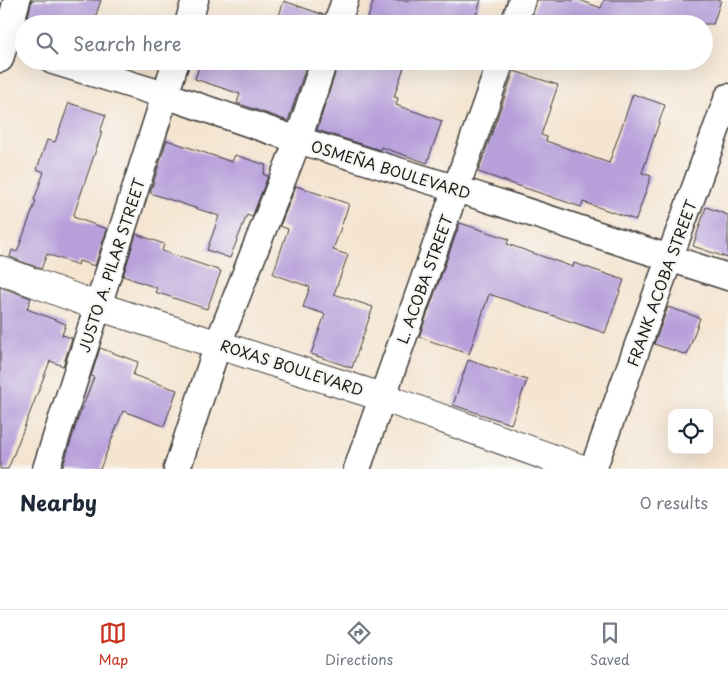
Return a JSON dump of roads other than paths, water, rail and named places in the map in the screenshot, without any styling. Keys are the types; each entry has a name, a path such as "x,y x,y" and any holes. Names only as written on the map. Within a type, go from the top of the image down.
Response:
{"street":[{"path":"7,51 17,0"},
{"path":"191,15 195,0"},
{"path":"340,15 345,0"},
{"path":"517,15 522,0"},
{"name":"OSMEÑA BOULEVARD","path":"83,70 728,277"},
{"name":"JUSTO A. PILAR STREET","path":"46,469 173,70"},
{"path":"177,469 218,344 298,140 321,70"},
{"name":"L. ACOBA STREET","path":"358,469 498,70"},
{"name":"FRANK ACOBA STREET","path":"593,469 728,97"},
{"name":"ROXAS BOULEVARD","path":"0,270 98,306 382,397 582,469"}]}
